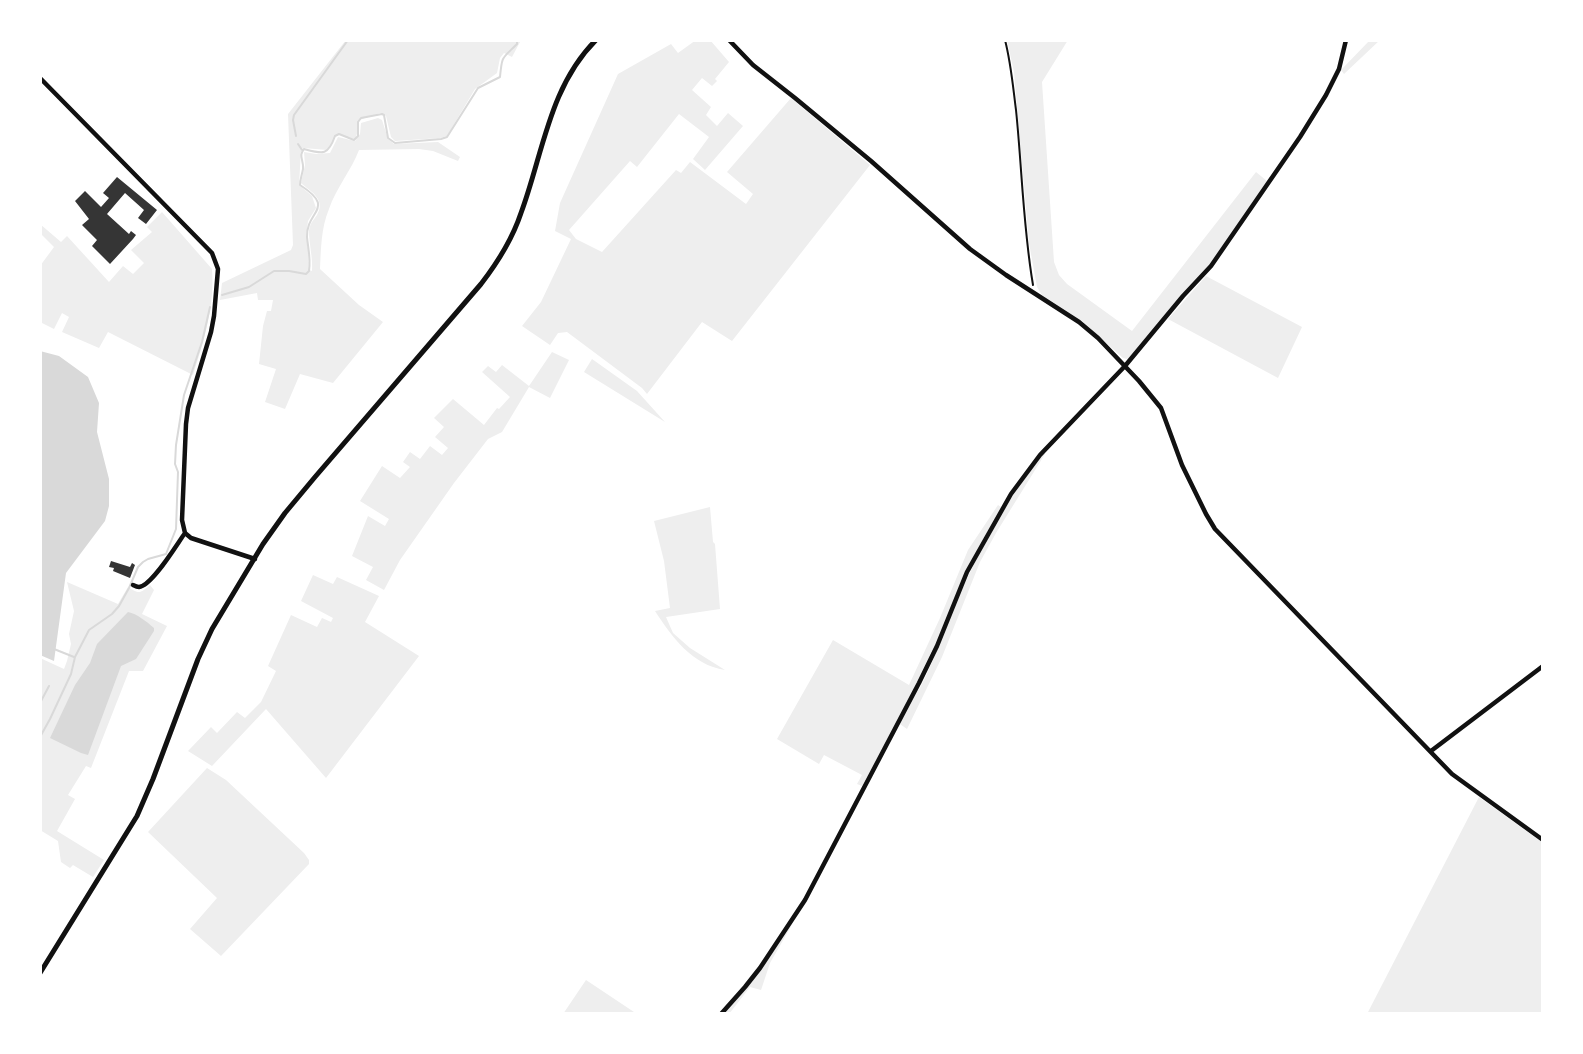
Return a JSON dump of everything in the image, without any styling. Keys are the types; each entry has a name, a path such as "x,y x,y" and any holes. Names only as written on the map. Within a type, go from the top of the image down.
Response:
{"street":[{"path":"40,973 128,831 144,800 212,629 255,559 285,513 492,270 522,213 552,114 565,83 596,40"},
{"path":"729,40 753,65 795,97 970,249 1079,322 1098,338 1161,408 1182,465 1215,529 1452,774 1543,840"},
{"path":"721,1014 760,968 805,900 919,684 967,572 1011,494 1029,468 1125,366 1210,266 1326,95 1339,69 1346,40"},
{"path":"40,78 212,253 218,279 211,332 188,408 182,520 185,533 191,538 255,559"},
{"path":"133,585 143,586 160,569 185,533"},
{"path":"1431,751 1543,666"}],"path":[{"path":"1005,40 1012,75 1033,293"}],"shaded area":[{"path":"346,40 520,42 512,57 504,53 500,58 497,73 475,89 447,136 395,141 391,137 386,116 380,113 359,120 355,139 337,134 328,150 303,148 301,151 299,185 312,196 316,208 308,221 307,229 309,270 312,271 309,231 320,205 316,196 301,183 305,165 304,152 330,153 338,137 355,141 360,134 361,123 378,118 382,120 388,139 394,144 438,142 460,157 458,161 433,151 419,149 359,150 326,216 320,269 359,305 383,322 333,383 300,374 285,409 265,402 276,369 259,364 263,326 273,300 258,300 257,293 220,300 222,283 291,250 293,245 288,114"},
{"path":"696,40 710,40 729,62 712,86 702,78 692,90 711,107 706,115 717,126 728,113 743,126 705,170 693,159 709,137 679,114 637,167 630,161 569,230 576,239 602,252 676,170 681,173 690,162 746,204 753,194 727,172 791,98 870,165 732,341 702,322 647,394 567,332 558,333 550,345 522,326 541,302 571,239 555,231 560,203 618,74 671,44 678,53"},
{"path":"1007,40 1068,40 1042,82 1054,262 1059,275 1067,284 1132,331 1256,172 1267,181 1212,262 1127,359 1082,321 1042,295 1037,287 1029,243 1014,72"},
{"path":"1370,40 1380,40 1344,74 1341,70"},
{"path":"162,212 212,269 210,309 193,375 108,332 99,348 62,332 69,317 62,313 54,329 40,322 40,266 54,247 40,233 40,224 61,242 67,236 109,282 123,266 133,274 144,263 131,250 152,232 147,227"},
{"path":"1206,276 1302,327 1278,378 1168,319"},
{"path":"40,351 59,356 88,377 99,403 97,432 109,479 109,506 105,521 66,573 54,661 40,655"},
{"path":"552,352 569,360 550,398 529,387 502,432 488,439 454,483 400,560 384,590 366,580 373,567 352,556 368,516 385,526 389,519 360,501 382,466 400,478 410,467 403,462 410,452 420,459 430,446 442,455 448,448 435,437 444,427 434,418 453,399 484,425 510,397 482,372 488,366 496,372 502,365 529,386"},
{"path":"592,359 637,391 665,422 584,372"},
{"path":"1044,453 980,562 942,657 907,729 897,722 862,786 857,784 862,775 824,755 819,764 777,739 833,640 909,685 968,550 998,505 1001,507 965,572 914,688 919,690 982,548 1006,506"},
{"path":"710,507 720,609 666,617 673,633 690,648 725,670 693,656 676,640 655,611 670,608 664,561 654,521"},
{"path":"313,575 333,584 337,577 379,596 365,622 419,656 326,778 266,709 212,766 188,751 211,727 217,733 237,712 245,718 261,702 276,671 268,666 291,615 317,627 322,618 331,622 333,618 301,601"},
{"path":"67,582 118,604 128,587 139,592 150,585 154,590 142,614 167,626 143,671 129,671 91,768 86,766 68,795 75,799 57,831 104,860 93,877 73,865 70,868 61,862 58,841 40,830 40,658 64,669 67,661 74,611"},
{"path":"128,612 145,620 154,631 136,659 121,666 88,755 81,753 50,738 75,685 90,663 97,644"},
{"path":"207,768 226,780 309,860 309,864 221,956 190,929 217,898 148,832"},
{"path":"1479,797 1543,843 1543,1014 1367,1014"},
{"path":"793,923 770,963 761,990 750,987 729,1014 724,1014 760,970"},
{"path":"586,980 637,1014 563,1014"}],"building":[{"path":"117,177 157,210 146,224 138,218 144,210 125,193 107,214 129,234 131,231 136,235 110,264 92,246 97,240 82,225 89,219 75,201 85,191 101,207 109,198 103,193"},
{"path":"111,561 130,567 132,563 135,565 130,578 113,571 114,568 109,567"}],"waterway":[{"path":"296,136 294,115 348,40"},
{"path":"222,295 249,287 274,271 306,274 309,271 308,228 318,205 317,199 300,185 303,169 301,154 304,149 324,152 339,134 354,140 358,136 358,122 361,118 382,114 388,138 395,143 447,137 478,88 500,77 504,58 517,44 517,40"},
{"path":"298,144 302,150"},
{"path":"40,737 89,630 119,606 143,562 166,554 176,529 176,445 184,395 202,342 210,307"},
{"path":"54,649 74,657"},
{"path":"40,703 49,686"}]}
